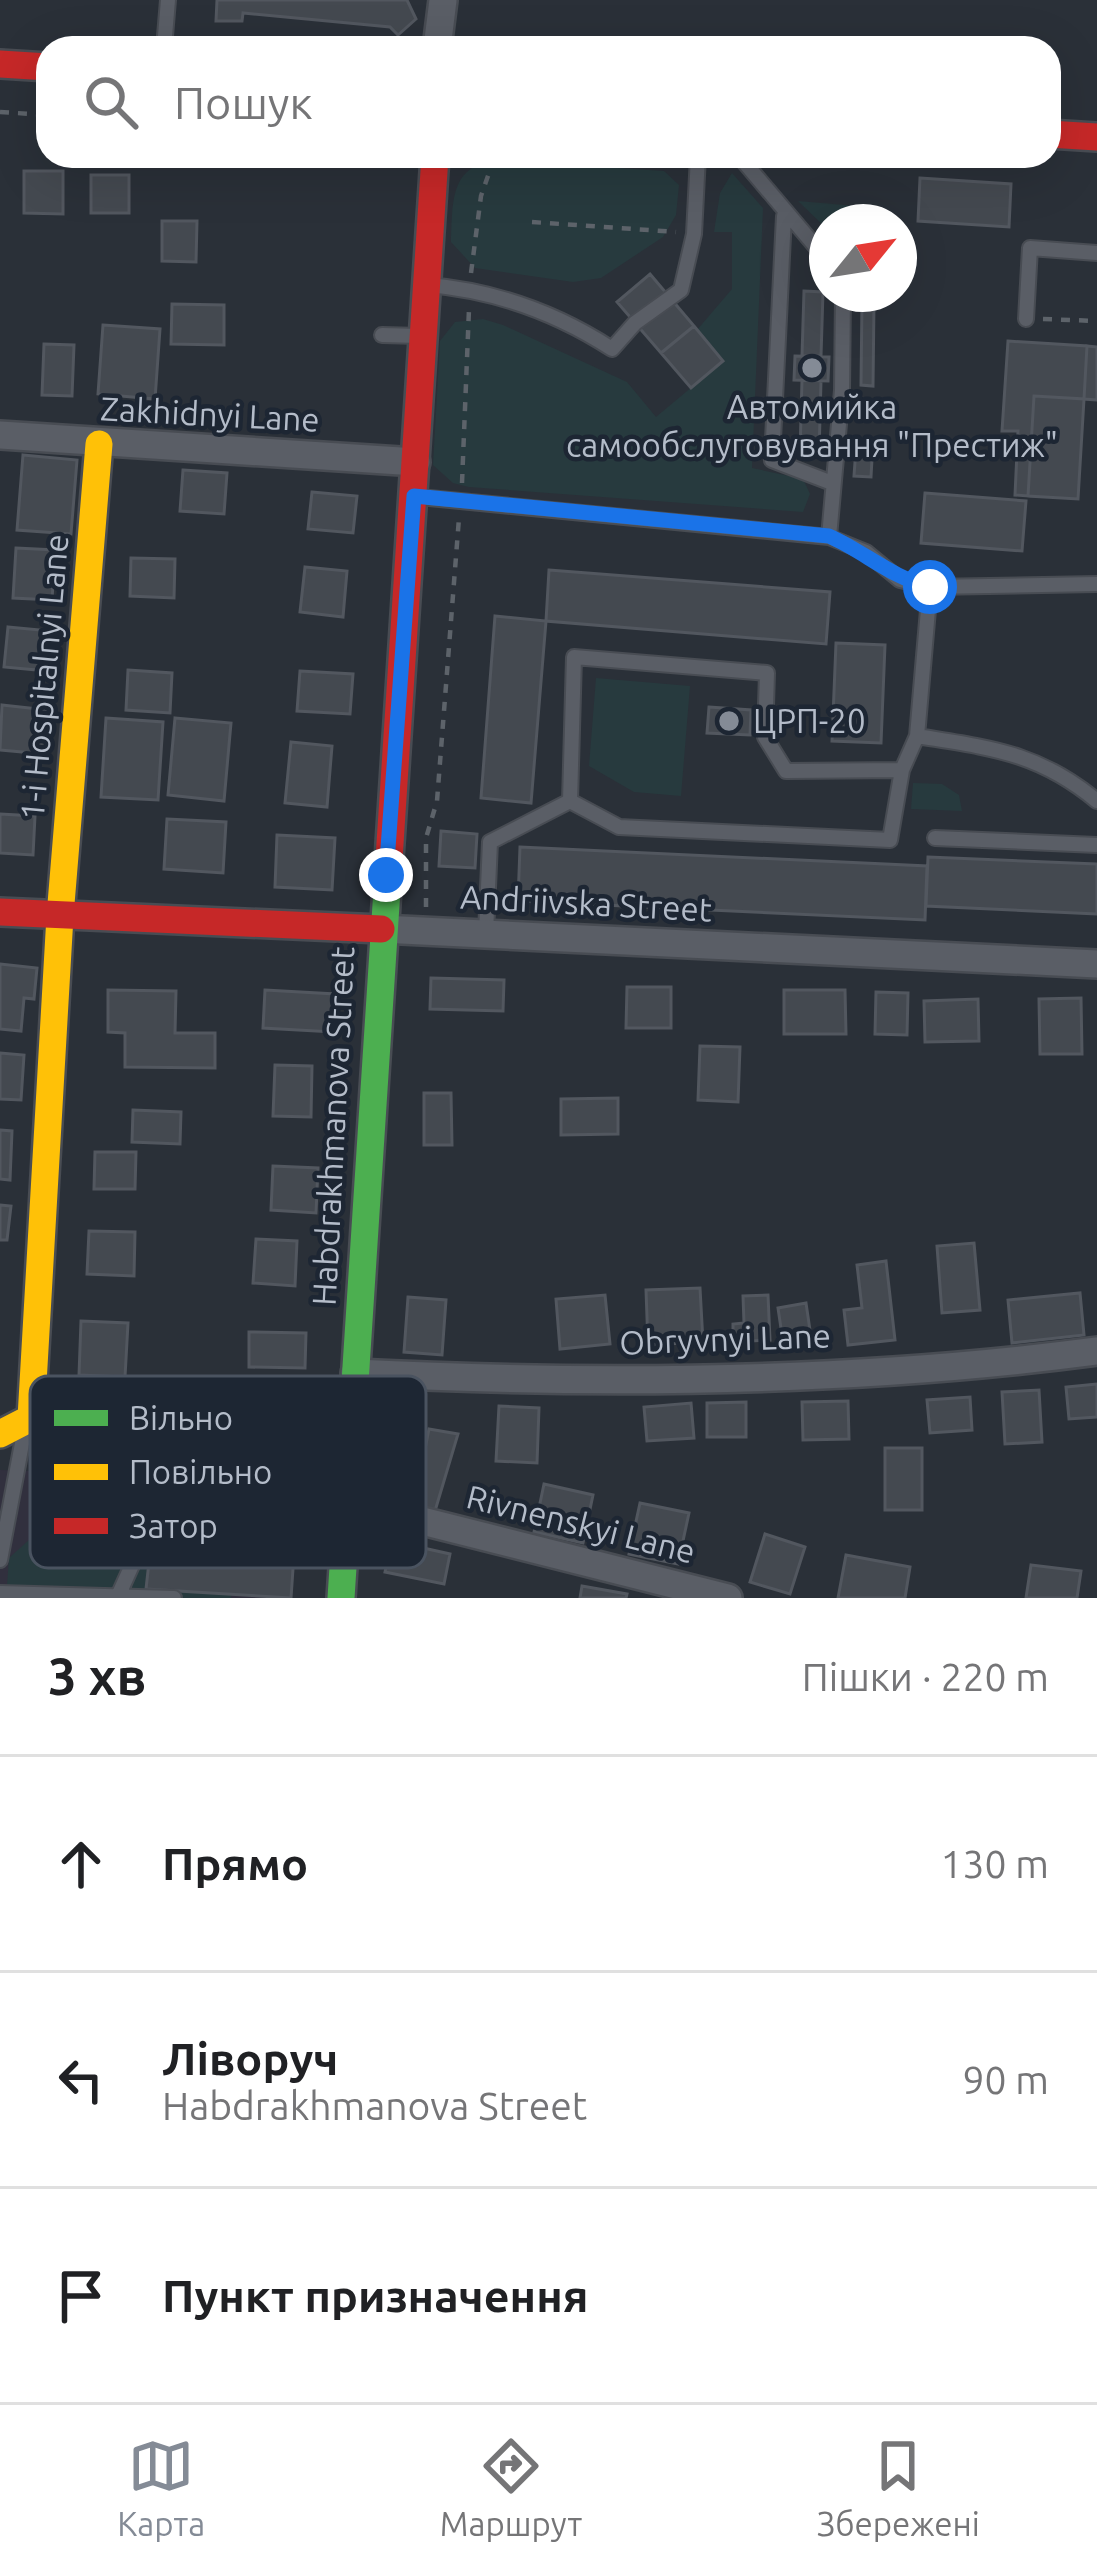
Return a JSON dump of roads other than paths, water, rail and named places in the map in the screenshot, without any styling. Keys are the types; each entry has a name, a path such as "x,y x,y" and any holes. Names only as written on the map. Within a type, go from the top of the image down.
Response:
{"street":[{"path":"438,36 442,0"},
{"path":"0,64 36,66"},
{"path":"1061,134 1097,136"},
{"name":"Habdrakhmanova Street","path":"355,1376 434,168"},
{"name":"Zakhidnyi Lane","path":"0,435 416,462"},
{"name":"1-i Hospitalnyi Lane","path":"33,1376 60,916 100,444"},
{"name":"Andriivska Street","path":"0,912 1097,964"},
{"name":"Obryvnyi Lane","path":"355,1373 599,1380 1000,1364 1097,1351"},
{"path":"0,1434 30,1419"},
{"name":"Rivnenskyi Lane","path":"426,1522 728,1598"},
{"name":"Habdrakhmanova Street","path":"341,1598 343,1568"}],"lane":[{"path":"165,36 168,0"},
{"path":"429,285 470,289 564,318 612,349 635,323 681,290 694,234 697,168"},
{"path":"748,168 809,242"},
{"path":"784,216 772,460 832,483"},
{"path":"1026,319 1030,248 1097,253"},
{"path":"829,536 842,390 843,312"},
{"path":"382,335 425,336"},
{"path":"414,496 829,536 866,552 900,580 930,587 1097,584"},
{"path":"570,801 619,827 890,840 902,770 917,736 930,587"},
{"path":"570,801 574,657 767,673 765,737 786,771 902,770"},
{"path":"917,736 1014,752 1063,773 1097,801"},
{"path":"486,933 490,842 570,801"},
{"path":"935,838 1097,845"},
{"path":"0,1560 18,1447 30,1420"},
{"path":"119,1594 131,1568"},
{"path":"0,1593 174,1598"}],"place":[{"name":"Автомийка самообслуговування \"Престиж\"","path":"812,368"},
{"name":"ЦРП-20","path":"729,721"}]}
